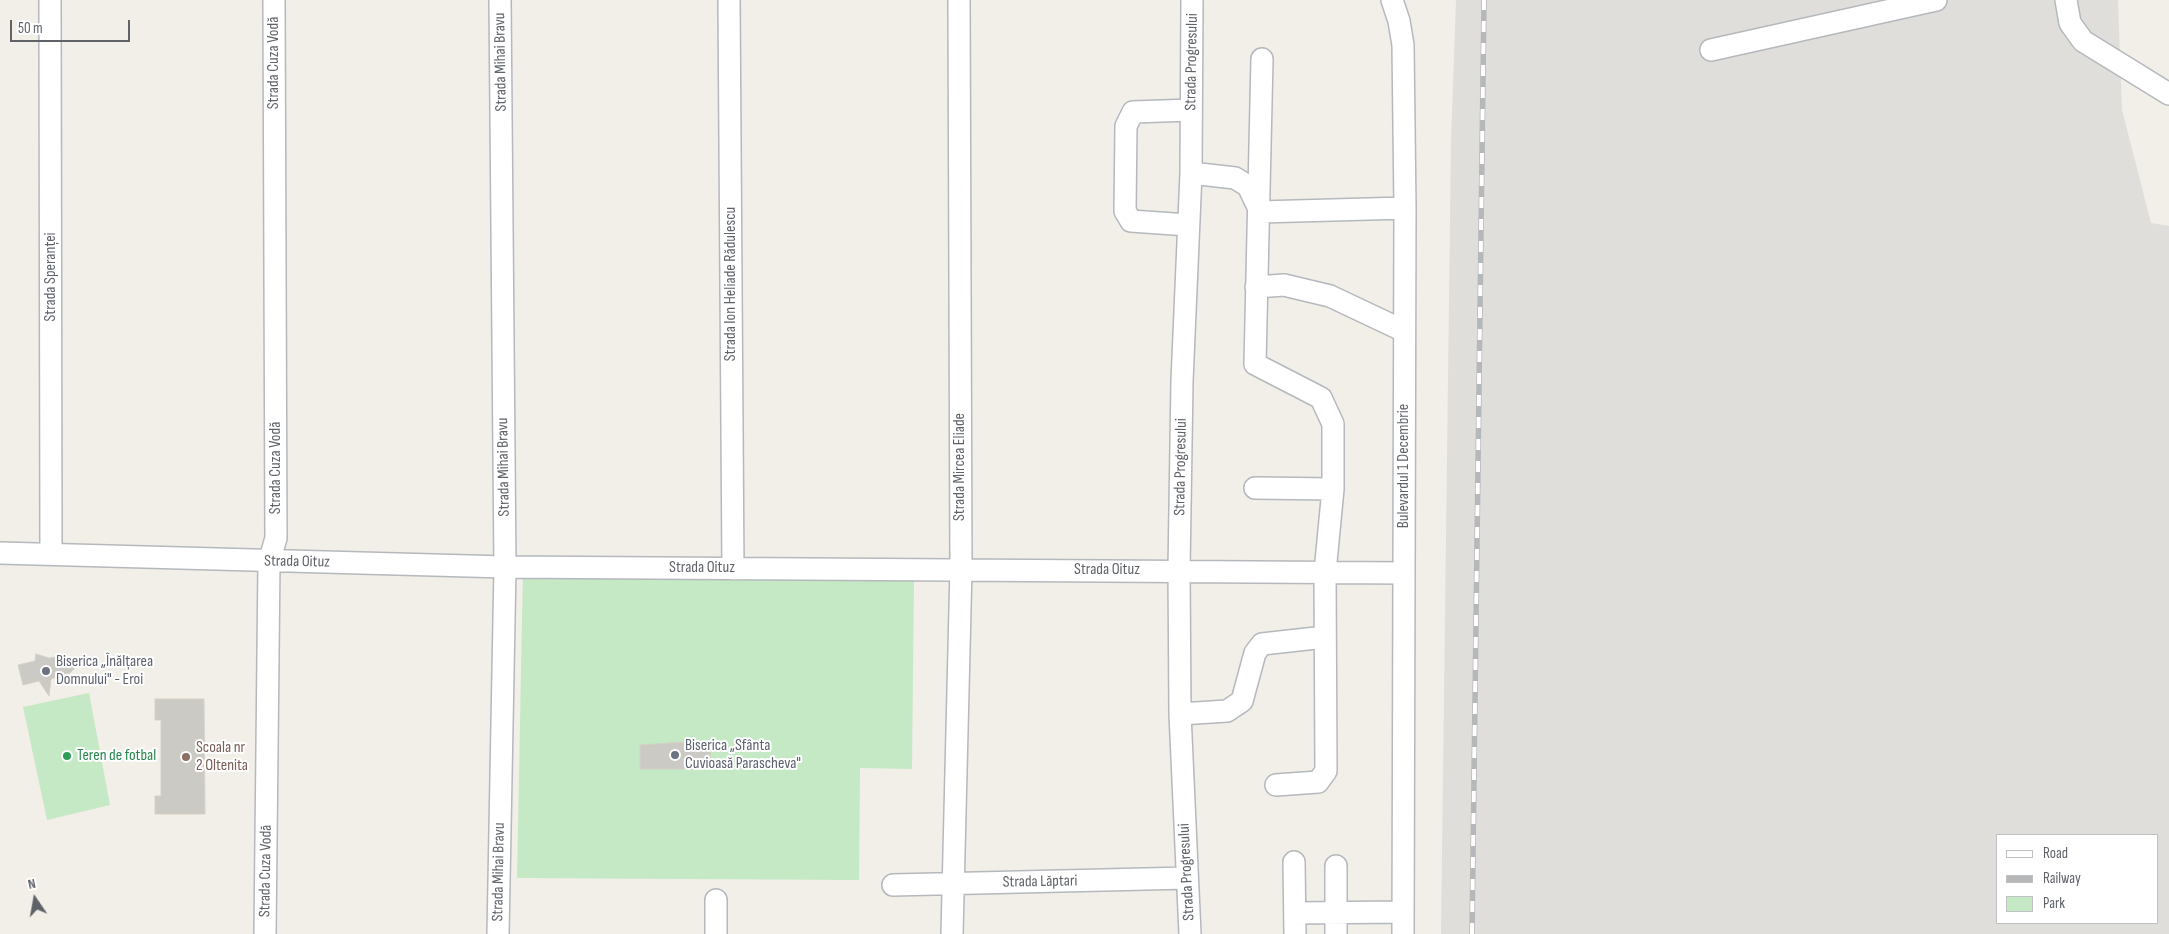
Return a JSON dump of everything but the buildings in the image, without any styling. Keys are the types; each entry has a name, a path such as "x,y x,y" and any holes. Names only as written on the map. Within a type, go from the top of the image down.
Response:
{"street":[{"name":"Strada Speranței","path":"50,0 51,554"},
{"name":"Strada Cuza Vodă","path":"266,934 269,562 276,538 274,0"},
{"name":"Strada Mihai Bravu","path":"498,934 505,567 500,0"},
{"name":"Strada Ion Heliade Rădulescu","path":"729,0 733,569"},
{"name":"Strada Mircea Eliade","path":"952,934 961,568 959,0"},
{"name":"Strada Progresului","path":"1190,934 1180,714 1179,570 1191,173 1192,0"},
{"name":"Bulevardul 1 Decembrie","path":"1392,0 1399,21 1402,45 1405,208 1403,934"},
{"path":"1711,50 1936,0"},
{"path":"2066,0 2070,24 2083,41 2169,94"},
{"path":"1262,59 1260,212 1256,287 1256,364 1321,398 1333,424 1333,489 1325,572 1326,771 1318,782 1276,786"},
{"path":"1188,225 1131,221 1125,211 1126,126 1132,112 1191,110"},
{"path":"1191,173 1235,178 1248,186 1260,212"},
{"path":"1260,212 1405,208"},
{"path":"1256,287 1284,285 1330,296 1404,331"},
{"path":"1255,488 1333,489"},
{"name":"Strada Oituz","path":"0,553 269,562 505,567 961,568 1404,573"},
{"path":"1180,714 1227,711 1242,701 1255,652 1262,644 1326,637"},
{"path":"1294,862 1295,934"},
{"path":"1336,866 1337,924"},
{"name":"Strada Lăptari","path":"893,885 1187,878"},
{"path":"716,900 716,934"},
{"path":"1295,912 1337,924 1403,912"}],"shaded area":[{"path":"1456,0 2118,0 2122,110 2151,223 2169,226 2169,934 1441,934 1451,141"}],"green space":[{"path":"523,569 914,578 912,769 860,768 859,880 517,878"},
{"name":"Teren de fotbal","path":"89,693 110,805 47,820 23,707"}],"railway":[{"path":"1472,934 1484,0"}],"place":[{"name":"Biserica „Înălțarea Domnului\" - Eroi","path":"46,671"},
{"name":"Biserica „Sfânta Cuvioasă Parascheva\"","path":"675,755"},
{"name":"Teren de fotbal","path":"67,756"},
{"name":"Scoala nr 2 Oltenita","path":"186,757"}]}
